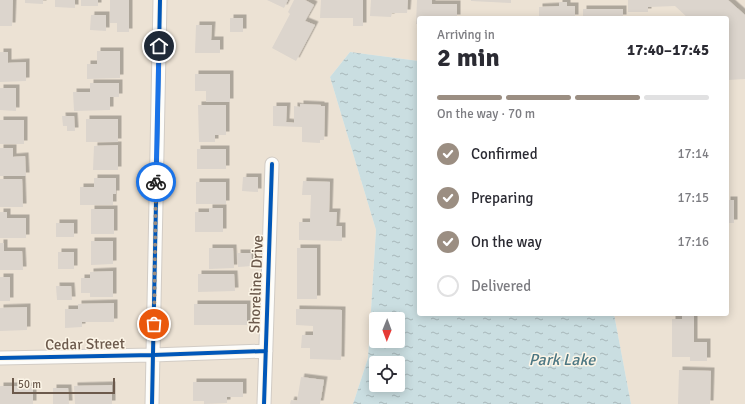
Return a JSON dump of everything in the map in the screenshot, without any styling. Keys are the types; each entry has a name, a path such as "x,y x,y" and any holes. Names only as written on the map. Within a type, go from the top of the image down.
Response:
{"street":[{"path":"152,404 160,0"},
{"name":"Shoreline Drive","path":"264,404 272,164"},
{"name":"Cedar Street","path":"0,358 266,351"}],"shaded area":[{"path":"0,0 745,0 745,404 631,404 614,316 729,316 729,16 417,16 417,61 350,52 330,77 376,230 371,312 369,312 368,358 353,404 0,404"}],"water":[{"name":"Park Lake","path":"350,52 417,61 417,316 614,316 631,404 353,404 368,358 369,342 369,348 405,348 405,312 371,312 376,230 330,77"}],"building":[{"path":"0,0 13,0 12,26 0,26"},
{"path":"25,0 43,0 43,4 25,3"},
{"path":"55,0 75,0 75,8 55,7"},
{"path":"81,0 98,0 98,6 81,6"},
{"path":"110,0 129,0 129,32 117,32 117,23 110,23"},
{"path":"267,0 288,0 284,8"},
{"path":"294,0 305,0 314,5 305,21 315,25 296,61 272,48 290,14 288,12"},
{"path":"321,0 363,0 363,26 353,26 353,18 320,18"},
{"path":"371,0 408,0 407,13 392,13 391,17 370,16"},
{"path":"417,0 432,0 432,4 457,4 457,16 417,16 416,24"},
{"path":"511,0 511,3 471,1"},
{"path":"628,0 728,0 745,15 745,79 729,80 729,16 686,16 675,6 648,7 648,12 628,12"},
{"path":"559,2 567,2 567,6 575,6 575,16 539,16 539,7 559,6"},
{"path":"583,9 623,9 623,16 583,16"},
{"path":"91,15 106,15 106,31 90,30"},
{"path":"230,18 243,18 243,32 230,32"},
{"path":"196,25 212,25 211,40 220,40 220,53 195,53"},
{"path":"97,51 120,51 120,78 87,79 87,64 97,64"},
{"path":"0,52 8,52 8,63 26,62 26,81 0,82"},
{"path":"195,74 230,74 230,102 206,102 206,91 195,91"},
{"path":"90,83 119,83 119,97 110,97 110,110 74,111 73,92 90,92"},
{"path":"0,88 16,88 16,111 0,110"},
{"path":"300,104 325,106 324,140 320,140 320,143 302,142 302,127 273,126 273,106 287,106 286,122 294,123 294,106 300,107"},
{"path":"198,105 226,105 226,135 215,135 215,142 199,142"},
{"path":"62,116 74,116 75,131 67,131 67,126 63,126"},
{"path":"86,119 118,119 118,142 86,142"},
{"path":"0,120 24,120 24,144 0,144"},
{"path":"118,145 118,170 93,170 94,146"},
{"path":"0,148 13,148 13,157 25,156 26,176 0,176"},
{"path":"197,149 226,149 226,169 197,169"},
{"path":"243,177 258,177 258,192 242,191"},
{"path":"94,178 116,178 116,194 113,194 113,205 80,205 80,187 94,187"},
{"path":"0,179 22,179 23,207 0,207"},
{"path":"303,181 330,182 329,212 337,212 336,226 342,226 342,241 299,240 299,222 310,222 311,195 302,195"},
{"path":"196,182 226,182 226,204 196,204"},
{"path":"729,200 734,200 734,223 729,223"},
{"path":"209,208 223,208 223,232 195,232 195,212 209,212"},
{"path":"91,209 114,209 114,234 91,234"},
{"path":"0,212 7,212 7,218 26,218 26,238 0,238"},
{"path":"56,223 74,223 74,237 56,237"},
{"path":"91,241 113,241 113,264 91,265"},
{"path":"0,243 4,243 4,251 22,251 23,270 0,270"},
{"path":"209,248 233,248 234,268 209,269"},
{"path":"297,248 317,248 317,299 297,299"},
{"path":"58,252 74,252 74,269 58,269"},
{"path":"237,253 251,253 252,266 238,267"},
{"path":"113,271 113,297 90,297 90,293 81,293 81,278 90,278 90,272"},
{"path":"198,274 234,274 235,291 198,292"},
{"path":"0,277 10,277 10,301 0,301"},
{"path":"56,286 71,286 72,300 57,300"},
{"path":"114,303 114,322 82,322 82,327 65,328 65,309 78,309 78,304"},
{"path":"194,304 247,304 247,325 194,325"},
{"path":"27,307 27,330 0,331 0,308"},
{"path":"296,309 342,310 341,360 310,359 310,348 301,348 302,335 313,335 313,326 296,325"},
{"path":"682,316 694,316 694,342 707,342 707,361 690,361 690,357 672,357 672,319 682,319"},
{"path":"679,370 711,371 710,404 678,404"},
{"path":"301,377 324,380 320,404 290,404 291,400 297,401"},
{"path":"193,382 243,382 243,397 227,397 227,403 204,404 204,401 193,401"},
{"path":"112,385 112,404 75,404 74,386"},
{"path":"0,386 33,386 33,404 0,404"},
{"path":"53,388 68,388 69,404 53,404"}],"cycle path":[{"path":"152,404 160,0"},
{"path":"264,404 272,164"},
{"path":"0,358 266,351"}],"way so far":[{"path":"154,324 156,182"}],"route":[{"path":"156,182 159,46"}]}
